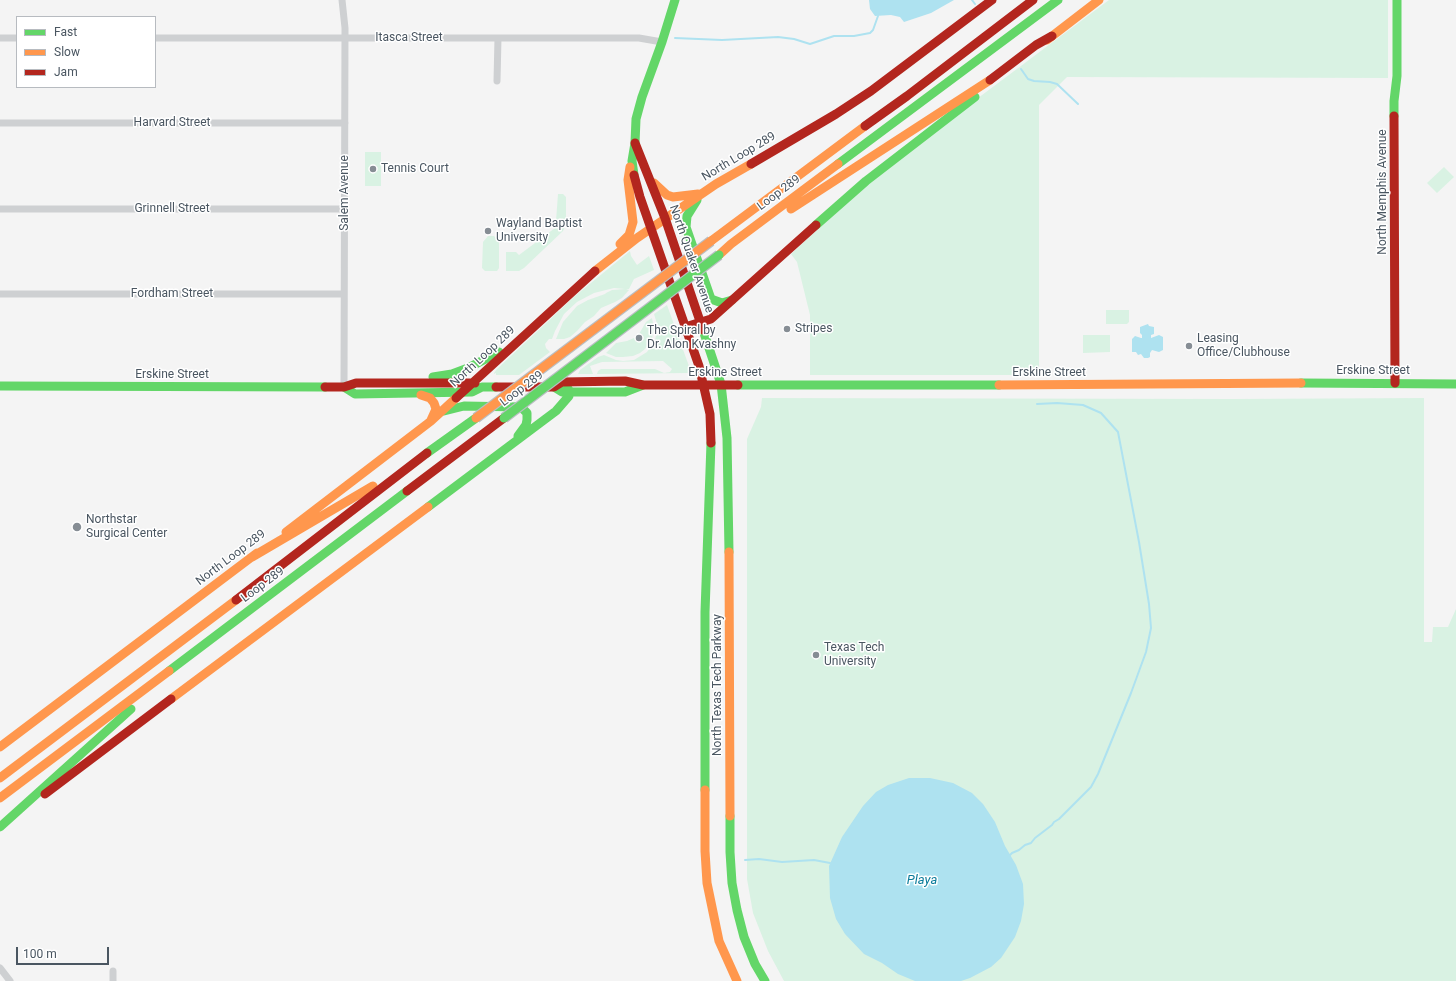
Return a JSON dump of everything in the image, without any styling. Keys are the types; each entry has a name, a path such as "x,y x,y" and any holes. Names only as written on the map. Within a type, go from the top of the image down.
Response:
{"main road":[{"name":"North Quaker Avenue","path":"675,0 662,42 648,76 642,96 636,119 635,143 632,161 636,184 704,384"},
{"name":"North Loop 289","path":"0,746 431,421 594,272 651,228 702,193 836,114 871,91 992,0"},
{"path":"887,109 904,92 994,22 1019,0"},
{"name":"Loop 289","path":"0,778 244,594 416,461 476,418 711,240 1033,0"},
{"name":"Loop 289","path":"0,798 504,418 719,255 731,244 1058,0"},
{"path":"685,327 711,319 866,181 1099,0"},
{"name":"North Memphis Avenue","path":"1395,383 1394,101 1397,76 1397,0"},
{"path":"719,255 732,250 776,219 982,86 1036,45 1052,36"},
{"name":"North Quaker Avenue","path":"635,143 665,218 721,384"},
{"path":"594,272 603,258 626,239 631,230 633,217 628,180 632,161"},
{"path":"650,179 663,193 673,197 702,193"},
{"path":"702,193 687,216 686,227 711,299 722,303 732,300"},
{"path":"390,383 459,372 481,362 518,340"},
{"name":"Erskine Street","path":"344,387 355,394 472,392 482,387 626,381 643,385 1069,385 1216,383 1456,384"},
{"name":"Erskine Street","path":"0,386 344,387 356,383 473,382 482,387"},
{"name":"Erskine Street","path":"558,384 562,392 625,392 643,385"},
{"name":"North Texas Tech Parkway","path":"704,384 710,414 712,440 705,612 707,883 719,941 734,978"},
{"name":"North Texas Tech Parkway","path":"721,384 727,438 729,546 730,852 732,883 744,937 765,981"},
{"path":"0,828 556,411 567,400 569,392"},
{"path":"418,393 430,398 434,403 436,409 431,421"},
{"path":"442,412 464,406 521,407 527,413 526,425 510,445"},
{"path":"252,557 416,461"},
{"path":"0,828 131,708 220,641 231,624"}],"street":[{"name":"Salem Avenue","path":"342,0 345,28 344,387"},
{"path":"0,38 16,38"},
{"name":"Itasca Street","path":"156,38 639,38 662,42"},
{"path":"497,81 498,38"},
{"name":"Harvard Street","path":"0,123 345,123"},
{"name":"Grinnell Street","path":"0,209 345,209"},
{"name":"Fordham Street","path":"0,294 344,294"},
{"path":"0,968 10,981"},
{"path":"113,971 113,981"}],"green space":[{"path":"1109,0 1388,0 1388,78 1067,77 1039,105 1039,375 810,375 810,315 797,262 791,254 865,186 950,119"},
{"name":"Tennis Court","path":"365,152 381,152 381,186 365,186"},
{"path":"1444,167 1454,177 1437,193 1427,183"},
{"path":"558,194 563,194 566,197 566,225 563,231 524,268 519,271 506,271 506,252 516,252 519,255 559,225 556,221"},
{"path":"488,236 494,236 499,242 499,268 497,271 485,271 482,268 483,242"},
{"path":"630,251 631,256 637,265 649,256 654,270 634,279 629,289 626,289 629,290 622,298 601,308 570,337 556,339 563,322 577,306 612,290 625,289 614,288 594,293 577,302 564,314 552,339 549,339 545,344 546,348 550,352 519,375 494,374 497,369 575,296"},
{"path":"667,305 690,369 688,373 597,374 601,369 655,369 664,373 670,372 672,369 663,361 602,362 590,366 593,374 578,374 580,370 598,357 604,355 623,361 634,360 647,352 655,340 657,332 657,324 654,314"},
{"path":"1106,310 1129,310 1129,322 1127,324 1106,324"},
{"path":"652,318 654,329 652,338 645,349 640,353 633,356 616,357 606,353 616,343 634,338 639,334 646,322"},
{"path":"1083,335 1110,335 1110,352 1083,353"},
{"path":"762,398 1424,398 1424,642 1432,642 1433,627 1448,627 1456,609 1456,981 784,981 768,951 753,913 747,879 747,439 761,407"}],"water":[{"path":"869,0 954,0 931,13 904,22 900,17 891,15 875,16 870,9"},
{"path":"1148,324 1149,326 1154,327 1154,334 1151,335 1151,338 1159,335 1163,337 1163,350 1159,352 1152,350 1150,357 1144,358 1141,354 1138,355 1136,352 1132,352 1132,339 1135,336 1142,338 1140,327"},
{"name":"Playa","path":"909,778 930,778 953,783 972,793 983,804 995,822 1005,846 1016,865 1023,884 1024,904 1021,921 1015,937 1001,958 991,967 961,981 915,981 898,974 882,963 864,954 845,934 836,919 830,898 829,866 842,837 863,806 876,792 888,785"}],"waterway":[{"path":"972,0 975,4"},
{"path":"675,38 722,40 778,37 794,39 810,44 834,36 854,36 870,33 873,30 878,16"},
{"path":"1021,69 1028,79 1057,84 1078,104"},
{"path":"1010,855 1025,845 1031,843 1059,819 1091,787 1098,774 1131,693 1146,652 1151,628 1149,604 1139,542 1118,432 1101,413 1083,405 1057,403 1037,404"},
{"path":"745,860 759,859 782,862 814,860 830,863"}],"traffic: fast":[{"path":"634,175 632,161 635,143 636,119 675,0"},
{"path":"838,164 1058,0"},
{"path":"1394,116 1397,76 1397,0"},
{"path":"816,225 866,181 975,97"},
{"path":"697,200 687,216 686,227 711,299 722,303 732,300"},
{"path":"504,418 719,255"},
{"path":"703,330 721,384 727,438 729,552"},
{"path":"433,377 452,374 468,368 499,352"},
{"path":"428,507 556,411 569,396 569,390 562,382"},
{"path":"1301,383 1456,384"},
{"path":"554,387 562,392 625,392 643,385"},
{"path":"738,385 999,385"},
{"path":"0,386 325,387"},
{"path":"344,387 355,394 472,392 482,387 496,387"},
{"path":"444,411 464,406 521,407 527,413 527,420 526,425 518,436"},
{"path":"427,453 476,418"},
{"path":"705,790 705,612 711,443"},
{"path":"169,671 407,491"},
{"path":"0,827 131,709"},
{"path":"730,816 732,883 737,910 744,937 755,964 765,981"}],"traffic: slow":[{"path":"1047,40 1099,0"},
{"path":"791,209 990,80"},
{"path":"711,241 865,126"},
{"path":"595,271 637,238 716,184 751,164"},
{"path":"719,255 731,244 838,164"},
{"path":"620,244 629,235 633,222 628,180 630,167"},
{"path":"654,183 667,195 673,197 698,194"},
{"path":"476,418 711,241"},
{"path":"999,385 1301,383"},
{"path":"421,395 430,398 434,403 436,409 431,420"},
{"path":"286,532 431,421 456,398"},
{"path":"252,557 373,486"},
{"path":"171,699 428,507"},
{"path":"729,552 730,816"},
{"path":"0,747 257,553"},
{"path":"0,778 236,600"},
{"path":"0,798 169,671"},
{"path":"705,790 705,851 707,883 719,941 737,981"}],"traffic: jam":[{"path":"751,164 836,114 871,91 992,0"},
{"path":"865,126 1033,0"},
{"path":"990,80 1036,45 1052,36"},
{"path":"1394,116 1395,383"},
{"path":"635,143 665,218 703,330"},
{"path":"634,175 640,197 699,366 710,414 711,443"},
{"path":"685,327 711,319 816,225"},
{"path":"456,398 595,271"},
{"path":"496,387 554,387 562,382 625,381 643,385 738,385"},
{"path":"325,387 344,387 356,383 475,383"},
{"path":"407,491 504,418"},
{"path":"236,600 427,453"},
{"path":"45,794 171,699"}],"place":[{"name":"Tennis Court","path":"373,169"},
{"name":"Wayland Baptist University","path":"488,231"},
{"name":"Stripes","path":"787,329"},
{"name":"The Spiral by Dr. Alon Kvashny","path":"639,338"},
{"name":"Leasing Office/Clubhouse","path":"1189,346"},
{"name":"Northstar Surgical Center","path":"77,527"},
{"name":"Texas Tech University","path":"816,655"}]}
